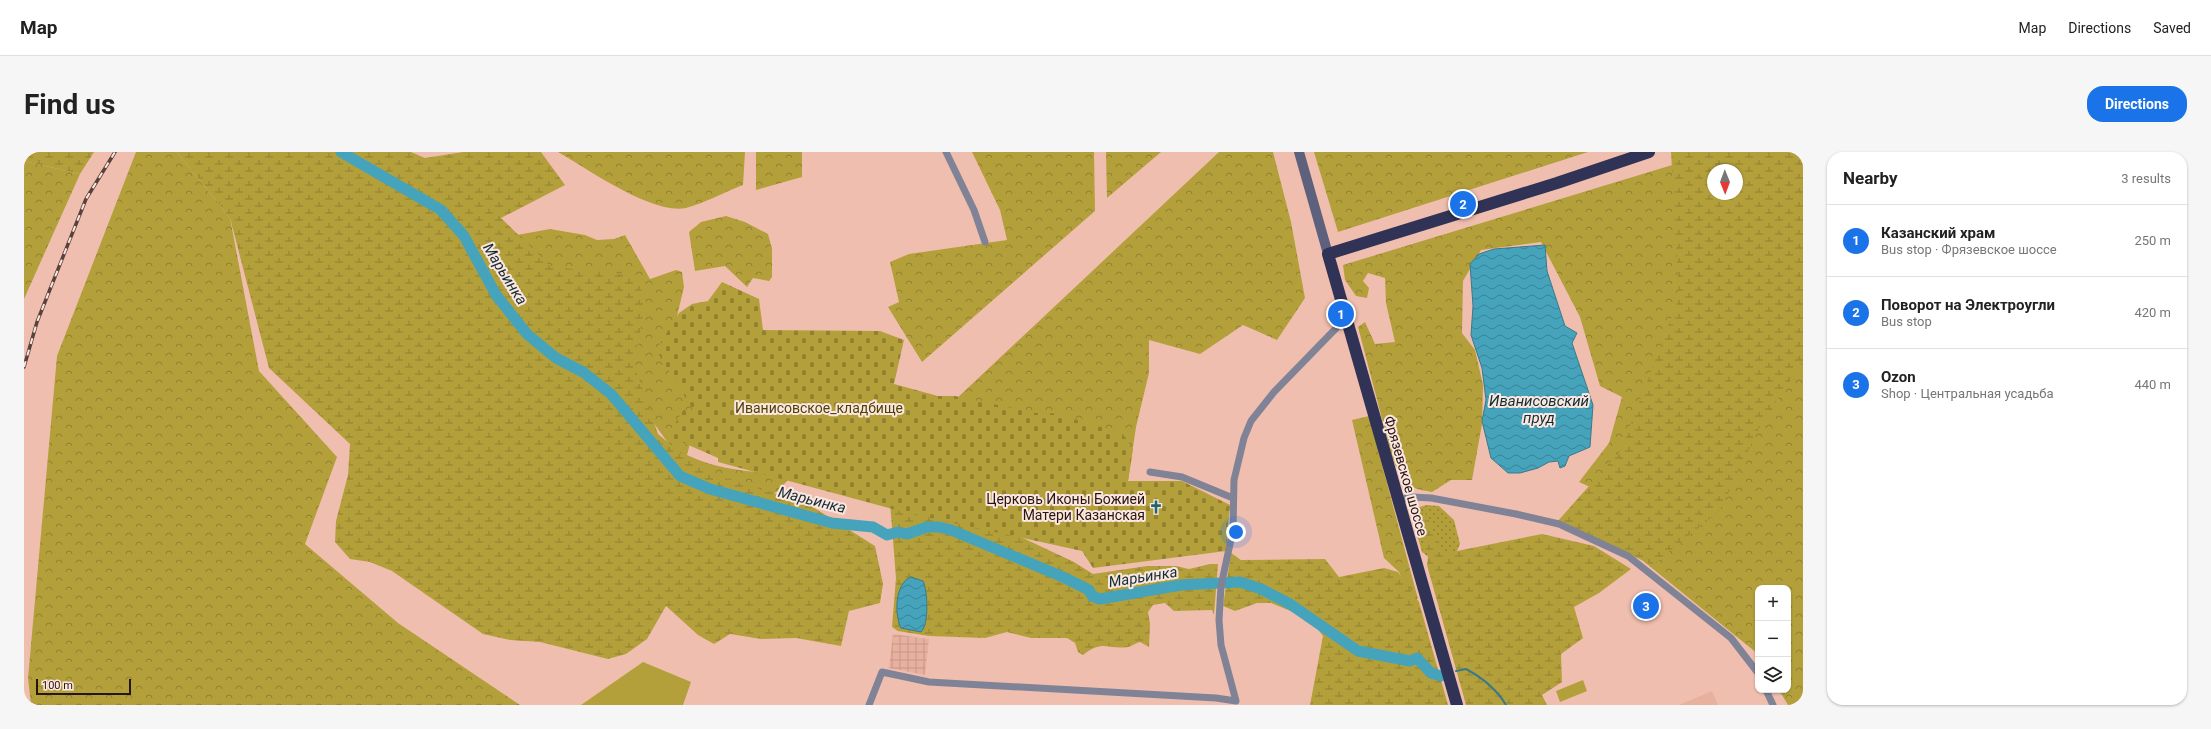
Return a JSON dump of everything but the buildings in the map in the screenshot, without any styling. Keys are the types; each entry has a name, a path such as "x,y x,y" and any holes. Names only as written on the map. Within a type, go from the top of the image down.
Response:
{"highway":[{"path":"1328,254 1557,183 1650,152"},
{"name":"Фрязевское шоссе","path":"1328,254 1397,500 1457,705"}],"street":[{"path":"946,152 974,210 985,242"},
{"path":"1299,152 1328,254"},
{"path":"869,705 882,672 930,682 1216,698 1236,703 1221,645 1219,620 1222,583 1233,530 1234,480 1238,458 1251,421 1274,392 1346,318"},
{"path":"1150,472 1182,477 1233,498"},
{"path":"1397,500 1412,497 1431,498 1559,524 1628,556 1731,638 1755,669"},
{"path":"1767,693 1773,705"}],"shaded area":[{"path":"893,634 929,639 925,675 889,668"},
{"path":"1712,691 1718,705 1679,705"}],"green space":[{"path":"24,152 94,152 80,174 24,161"},
{"path":"136,152 177,152 230,218 259,371 337,457 305,544 398,623 520,705 31,705 28,678 57,356"},
{"path":"177,152 411,152 425,158 463,152 541,152 565,185 501,218 551,267 634,275 646,299 634,364 658,434 703,471 808,504 875,546 883,584 880,603 849,611 841,646 796,638 761,639 730,634 714,644 698,635 666,606 647,639 626,654 608,659 540,642 510,640 483,634 392,571 370,562 350,559 335,542 336,521 348,475 350,444 269,368 230,218"},
{"path":"558,152 745,152 743,185 693,206 686,208 672,208 656,205 638,198"},
{"path":"756,152 802,152 802,177 756,190"},
{"path":"972,152 1094,152 1095,211 922,362 888,307 899,302 890,262 909,254 1007,240 1000,210"},
{"path":"1106,152 1161,152 1107,198"},
{"path":"1219,152 1273,152 1291,222 1305,298 1277,340 1243,325 1200,354 1149,340 1149,373 1136,427 1128,481 955,400"},
{"path":"1314,152 1588,152 1338,232"},
{"path":"1671,152 1803,152 1803,361 1759,428 1720,510 1653,565 1557,522 1621,450 1679,298"},
{"path":"1715,152 1737,152 1738,164 1707,164 1707,200 1739,200 1741,246 1618,500 1579,482 1609,443 1622,397 1600,386 1580,317 1541,242 1481,250 1463,281 1462,333 1475,350 1483,385 1482,424 1472,480 1451,480 1432,492 1410,486 1405,482 1399,473 1392,457 1358,327 1365,322 1375,344 1395,342 1386,303 1385,278 1368,273 1363,281 1369,288 1367,298 1356,296 1345,280 1343,265"},
{"path":"24,161 80,174 24,299"},
{"path":"726,216 745,222 768,234 772,249 772,277 769,281 753,278 747,287 725,266 695,271 689,232 701,222"},
{"path":"550,229 585,235 597,240 614,239 625,235 650,279 676,270 682,272 684,287 673,333 716,346 687,455 725,468 792,475 779,490 769,497 725,484 682,462 517,235"},
{"path":"1803,248 1803,705 1788,705 1781,693 1791,693 1791,585 1755,585 1755,652 1621,543"},
{"name":"Иванисовское_кладбище","path":"722,282 759,299 763,330 880,331 904,340 894,384 938,396 955,396 1046,415 1052,413 1122,433 1133,449 1128,481 1182,481 1230,505 1226,551 1093,568 1082,551 900,511 718,462 718,458 668,436 684,409 695,413 656,350 679,313 692,304 708,301"},
{"path":"1369,416 1418,599 1410,599 1399,572 1384,558 1352,420"},
{"path":"890,503 1010,532 1074,562 1093,574 1147,566 1176,566 1189,569 1210,564 1218,564 1214,615 1212,610 1174,611 1165,603 1153,605 1148,612 1150,624 1149,647 1140,642 1121,648 1101,646 1090,650 1083,655 1078,652 1075,643 1067,638 1031,638 1007,632 985,638 929,636 898,631 892,627 896,578"},
{"path":"1427,505 1439,506 1454,520 1460,544 1453,560 1435,562 1422,552 1412,516 1416,508"},
{"path":"1425,512 1440,546 1447,553 1542,534 1594,546 1631,569 1599,593 1574,607 1583,638 1561,654 1562,682 1542,695 1547,705 1466,705 1427,565 1428,557 1417,520 1418,514"},
{"path":"1231,553 1241,560 1325,559 1339,577 1384,568 1398,572 1419,602 1448,705 1310,705 1323,636 1310,619 1271,603 1257,603 1235,611 1223,606"},
{"path":"643,662 691,682 683,705 581,705"},
{"path":"1583,680 1587,691 1560,702 1556,691"}],"water":[{"name":"Иванисовский пруд","path":"1545,245 1547,271 1565,326 1577,333 1572,343 1593,405 1590,447 1569,456 1565,466 1560,468 1558,461 1549,462 1538,468 1520,473 1508,473 1491,458 1482,421 1486,400 1482,368 1471,335 1473,306 1470,264 1479,254 1494,249"},
{"path":"911,577 923,581 925,586 927,608 924,628 921,632 901,628 897,615 897,600 899,592 906,580"}],"waterway":[{"name":"Марьинка","path":"341,152 441,210 464,236 496,295 527,334 556,358 583,372 611,394 680,476 710,489 832,523 873,527 887,535 898,532 907,534 927,527 939,527 951,530 1063,577 1089,590 1092,596 1100,599 1181,585 1240,582 1261,589 1290,604 1358,651 1410,661 1417,658 1431,673 1441,676"},
{"name":"Марьинка","path":"1456,671 1466,669 1477,676 1488,684 1506,705"}],"railway":[{"path":"24,367 37,322 86,199 115,152"}],"place":[{"name":"Поворот на Электроугли","path":"1463,204"},
{"name":"Казанский храм","path":"1341,314"},
{"name":"Церковь Иконы Божией Матери Казанская","path":"1156,507"},
{"name":"Ozon","path":"1646,606"}]}
